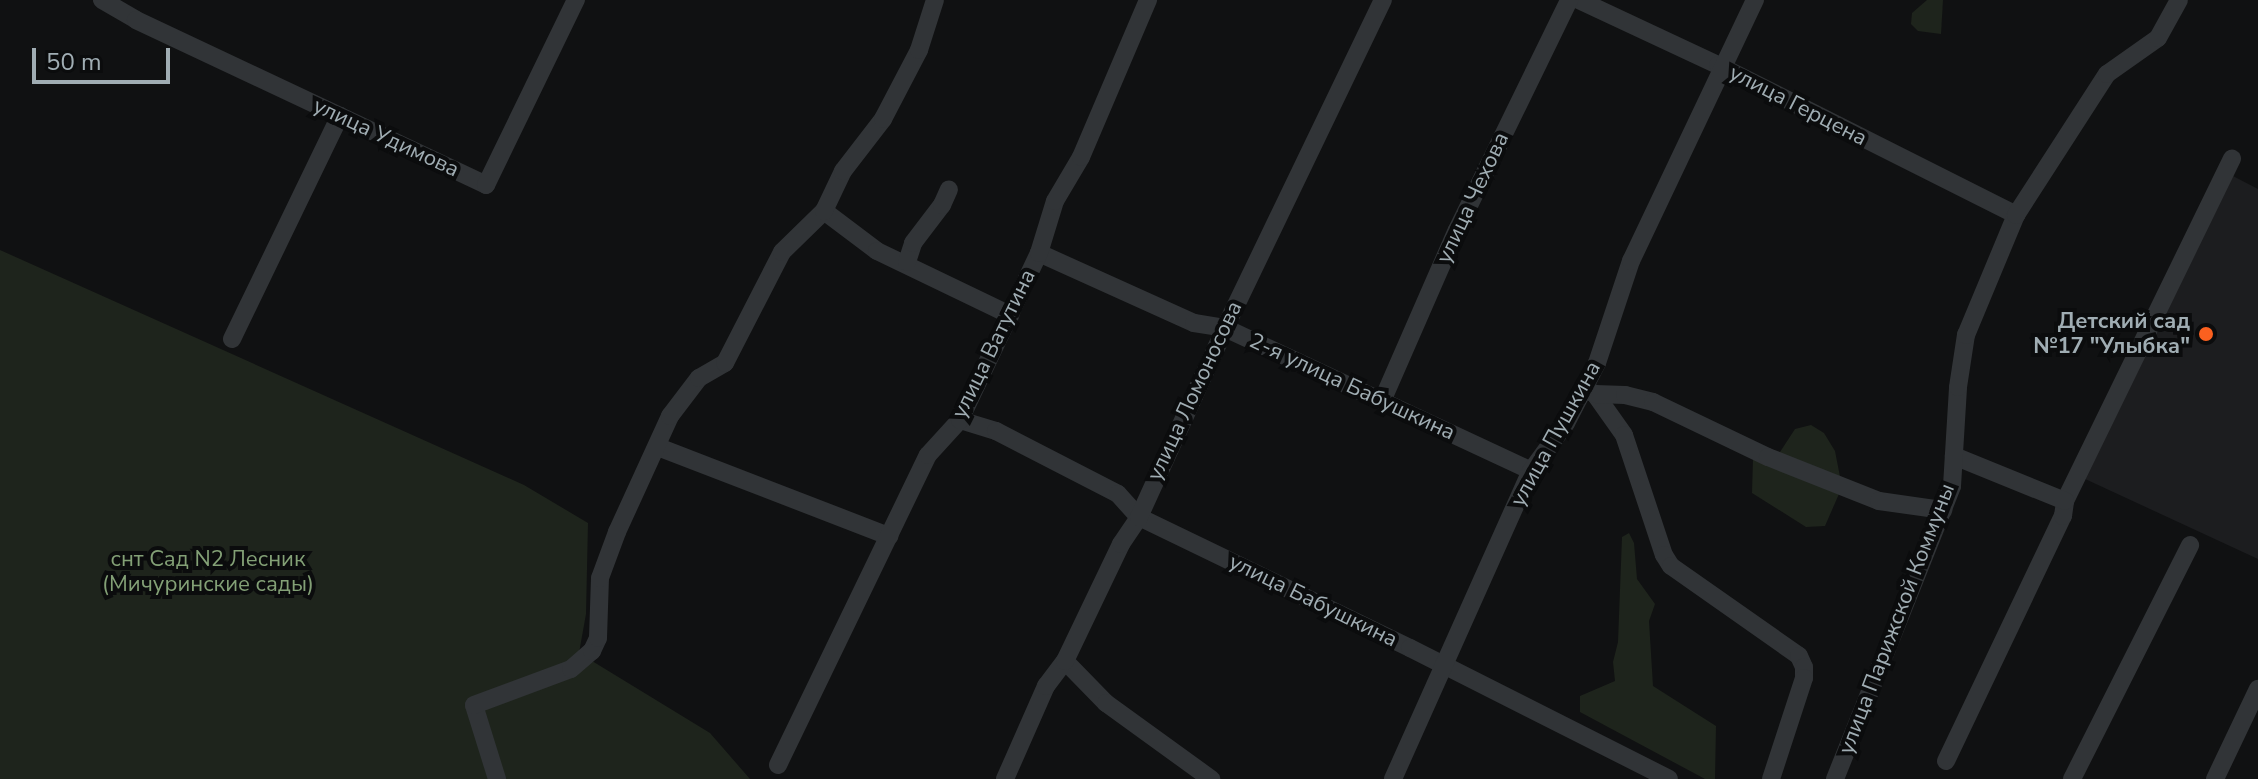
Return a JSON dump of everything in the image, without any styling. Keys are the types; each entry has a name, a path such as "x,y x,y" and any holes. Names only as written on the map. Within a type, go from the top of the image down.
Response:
{"street":[{"name":"улица Удимова","path":"102,0 136,20 486,185 576,0"},
{"path":"497,779 474,705 571,669 592,651 600,623 600,578 619,526 670,416 699,378 725,363 782,252 824,211 843,171 883,119 919,50 935,0"},
{"name":"улица Ватутина","path":"778,765 928,455 960,420 1039,253 1055,201 1081,157 1148,0"},
{"name":"улица Ломоносова","path":"1005,779 1046,686 1065,661 1121,544 1139,517 1225,328 1383,0"},
{"name":"улица Чехова","path":"1383,399 1457,230 1569,0"},
{"name":"улица Герцена","path":"1579,0 1725,69 2016,215"},
{"name":"улица Пушкина","path":"1393,779 1531,471 1589,391 1631,261 1690,133 1725,69 1755,0"},
{"name":"улица Парижской Коммуны","path":"1835,779 1952,486 1958,387 1966,335 2016,215 2091,94 2107,74 2158,38 2179,0"},
{"path":"232,339 340,116"},
{"path":"1946,761 2063,516 2065,501 2232,159"},
{"path":"907,262 913,243 942,205 949,189"},
{"path":"824,211 877,251 907,262 1010,315"},
{"name":"2-я улица Бабушкина","path":"1039,253 1194,323 1225,328 1383,399 1531,471"},
{"path":"1589,391 1653,402 1768,457 1879,501 1943,510"},
{"path":"1589,391 1624,435 1664,555 1671,566 1799,656 1804,667 1804,678 1771,779"},
{"name":"улица Бабушкина","path":"960,420 996,431 1118,494 1139,517 1446,666 1669,779"},
{"path":"658,447 889,536"},
{"path":"1954,456 2065,501"},
{"path":"2072,779 2190,545"},
{"path":"1065,661 1106,703 1211,779"},
{"path":"2215,779 2258,689"}],"shaded area":[{"name":"Детский сад №17 \"Улыбка\"","path":"2233,176 2258,189 2258,559 2083,478"}],"green space":[{"path":"1927,0 1943,0 1941,34 1918,31 1911,24 1912,13"},
{"name":"снт Сад N2 Лесник (Мичуринские сады)","path":"0,250 524,485 588,523 586,614 579,653 710,733 750,779 0,779"},
{"path":"1811,425 1824,433 1835,451 1842,487 1825,526 1806,527 1752,493 1753,458 1780,452 1795,429"},
{"path":"1629,533 1634,543 1637,579 1655,604 1649,621 1653,686 1716,726 1715,779 1705,779 1580,712 1580,696 1615,681 1613,662 1618,642 1622,537"}],"place":[{"name":"Детский сад №17 \"Улыбка\"","path":"2206,334"}]}
